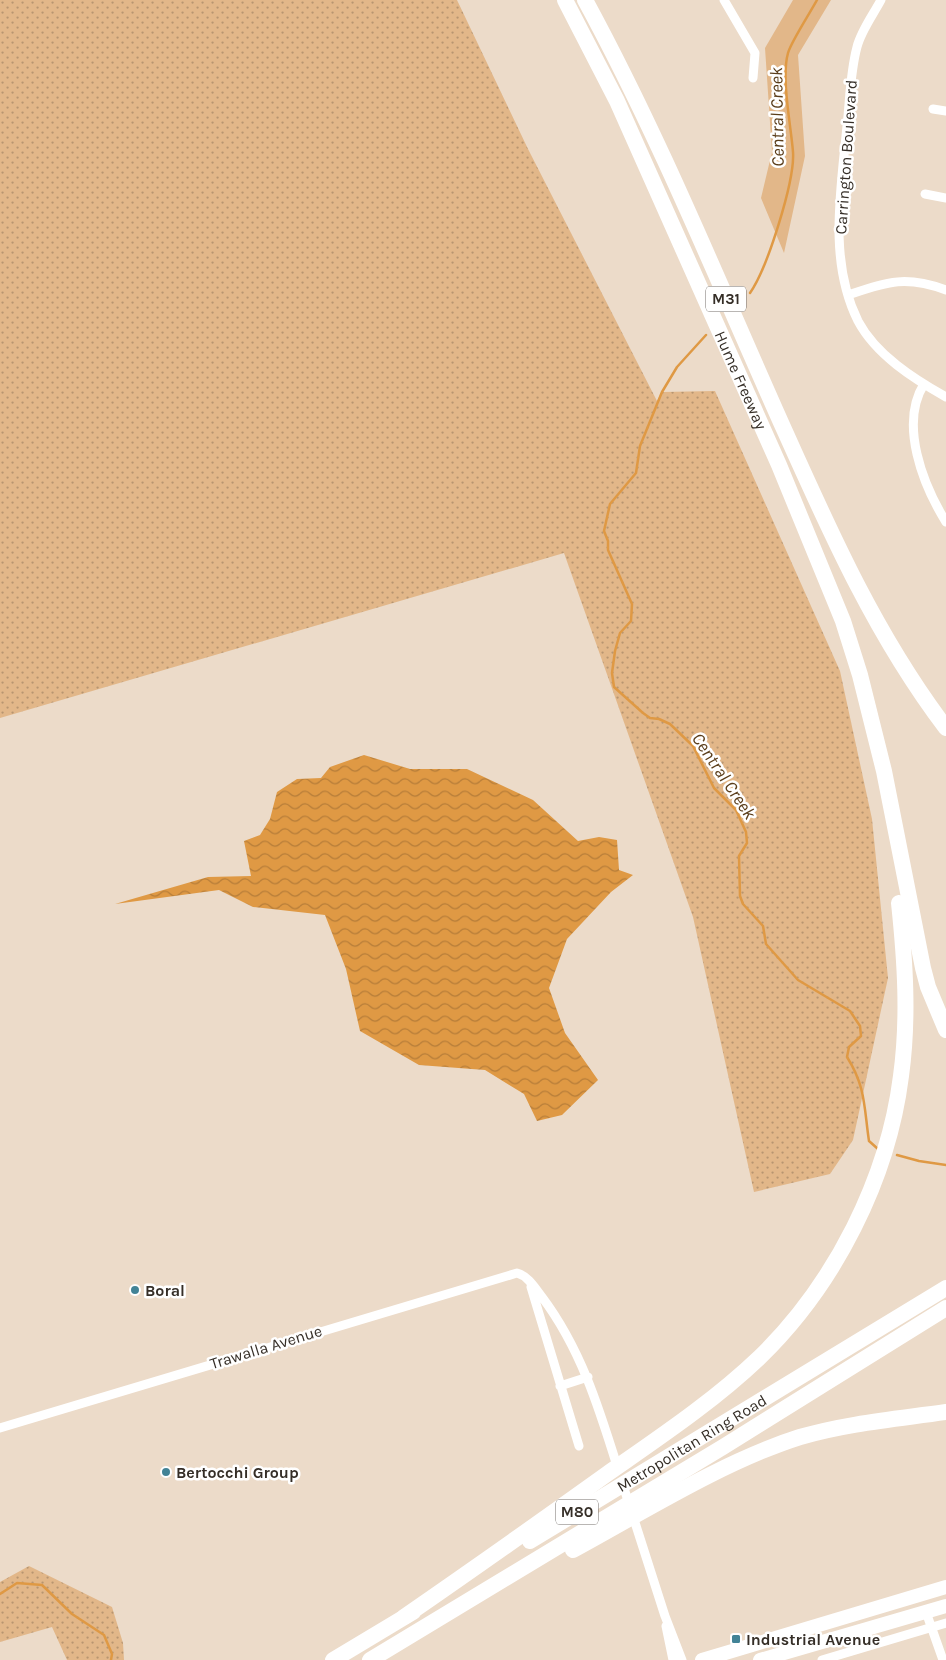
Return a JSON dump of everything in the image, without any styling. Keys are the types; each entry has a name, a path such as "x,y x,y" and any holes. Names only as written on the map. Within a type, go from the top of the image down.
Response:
{"highway":[{"name":"Hume Freeway","path":"565,0 617,101 779,465 827,580 860,675 884,771"},
{"name":"Hume Freeway","path":"585,0 635,95 851,574 893,650 946,728"},
{"path":"884,771 917,946 928,987 946,1030"},
{"path":"404,1617 637,1453 734,1381 779,1337 806,1304 833,1264 853,1228 872,1187 887,1144 901,1077 905,1034 906,965 884,771"},
{"name":"Metropolitan Ring Road","path":"333,1660 946,1288"},
{"name":"Metropolitan Ring Road","path":"370,1660 946,1308"},
{"path":"392,1646 663,1501 778,1445 846,1426 946,1412"}],"main road":[{"path":"702,1660 946,1586"},
{"path":"760,1660 946,1606"}],"street":[{"path":"724,0 755,53 753,78"},
{"name":"Carrington Boulevard","path":"881,0 857,45 853,66 841,189 839,241 841,269 848,296 858,321 869,336 898,366 926,386 946,397"},
{"path":"933,109 946,111"},
{"path":"925,194 946,198"},
{"path":"848,296 882,283 908,280 946,290"},
{"path":"926,386 916,405 912,420 914,443 927,482 946,522"},
{"name":"Trawalla Avenue","path":"0,1428 503,1276 521,1274 530,1282"},
{"path":"530,1282 570,1339 588,1377 665,1616 682,1660"},
{"path":"530,1282 579,1446"},
{"path":"560,1386 588,1377"},
{"path":"926,1612 943,1660"},
{"path":"665,1616 673,1660"},
{"path":"822,1660 946,1623"}],"shaded area":[{"path":"0,0 457,0 528,149 657,401 662,392 715,391 840,671 872,819 888,978 853,1140 830,1174 754,1192 693,917 564,553 0,718"},
{"path":"793,0 831,0 798,55 805,156 784,253 761,198 772,152 765,48"},
{"path":"29,1566 112,1607 123,1643 124,1660 67,1660 52,1627 0,1642 0,1582"}],"water":[{"path":"364,755 410,769 467,769 533,800 578,841 599,837 617,840 619,870 633,875 611,892 567,939 549,988 565,1033 598,1080 562,1115 537,1121 524,1094 485,1070 419,1065 360,1031 346,969 325,915 253,907 219,890 115,904 208,877 251,876 244,841 260,835 270,819 277,792 297,779 321,778 330,767"}],"waterway":[{"name":"Central Creek","path":"750,293 772,245 790,183 793,152 786,88 788,53 817,0"},
{"name":"Central Creek","path":"706,335 677,367 662,392 640,446 636,473 610,504 604,531 608,541 608,550 632,604 631,621 620,633 615,651 612,673 614,687 650,718 659,719 670,724 693,746 714,788 736,810 746,832 747,843 739,856 740,896 743,904 763,926 766,944 798,980 850,1011 860,1026 861,1036 849,1047 847,1057 861,1088 869,1141 878,1149"},
{"name":"Central Creek","path":"897,1155 946,1165"},
{"path":"0,1594 17,1583 42,1585 72,1614 104,1635 112,1654 111,1660"}],"place":[{"name":"Boral","path":"135,1290"},
{"name":"Bertocchi Group","path":"166,1472"},
{"name":"Industrial Avenue","path":"736,1639"}]}
